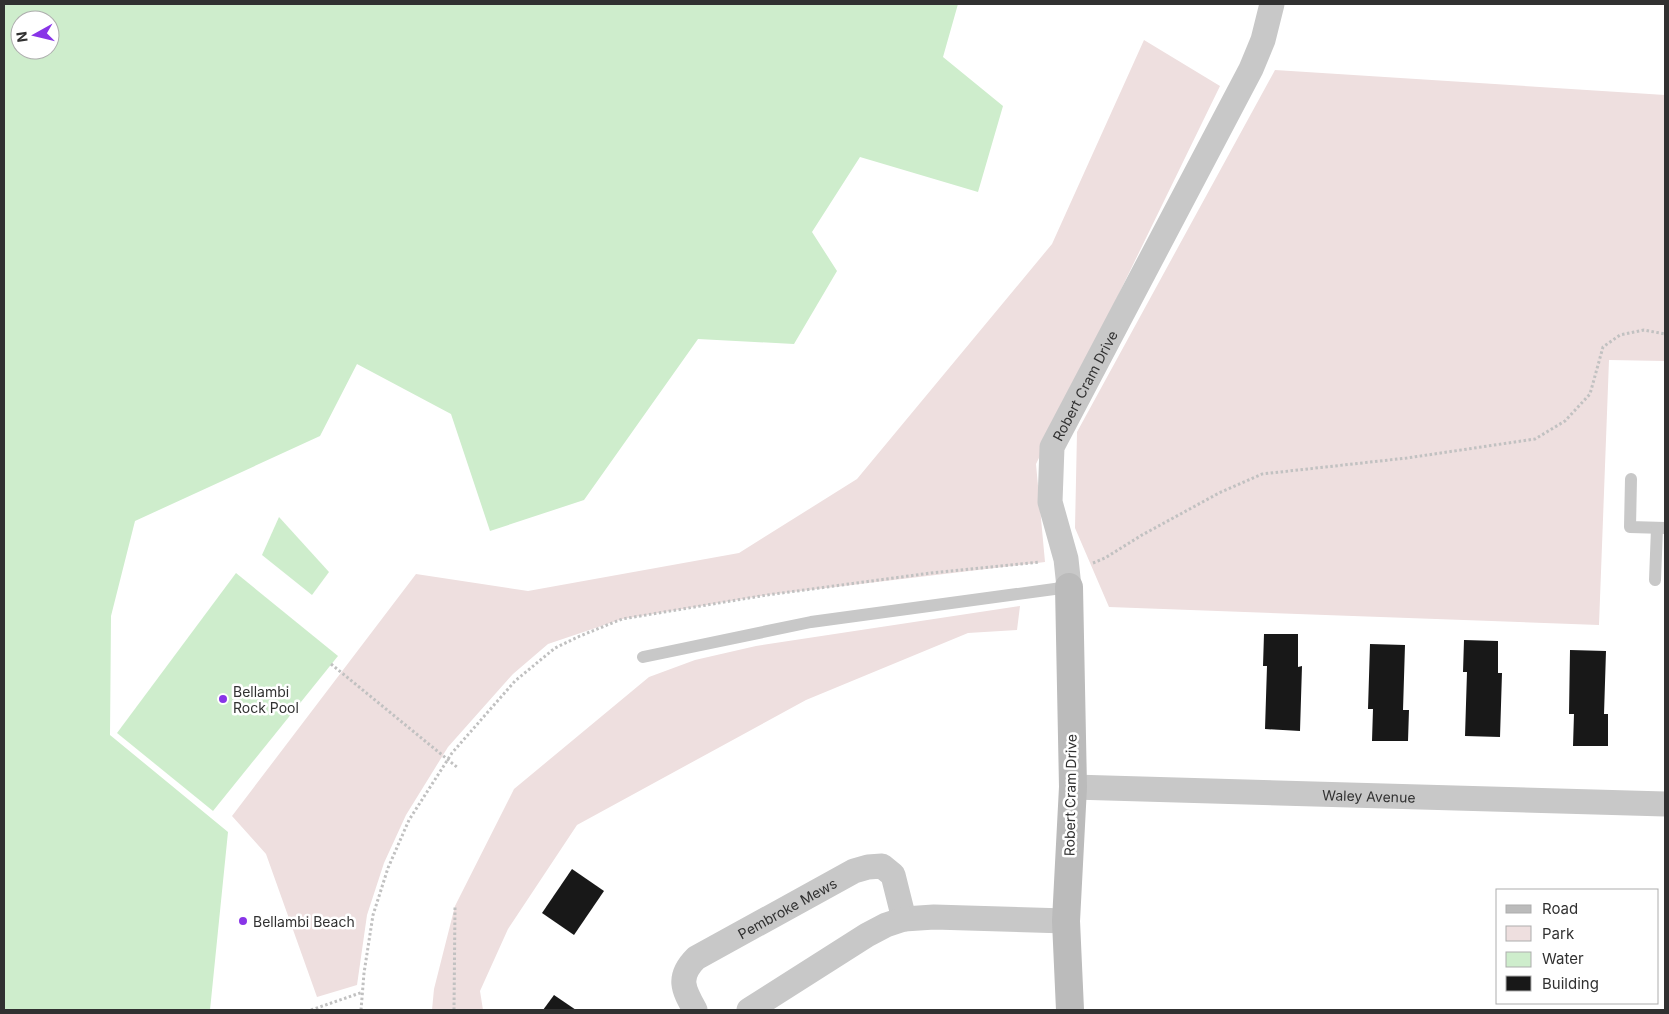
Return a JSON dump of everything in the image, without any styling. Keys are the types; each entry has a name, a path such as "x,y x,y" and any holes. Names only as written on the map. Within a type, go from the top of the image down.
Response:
{"main road":[{"name":"Robert Cram Drive","path":"1069,587 1073,787 1066,921 1070,1010"}],"street":[{"name":"Robert Cram Drive","path":"1069,587 1066,559 1050,502 1052,447 1251,69 1263,40 1272,4"},
{"name":"Waley Avenue","path":"1073,787 1665,804"},
{"name":"Pembroke Mews","path":"695,1010 685,993 684,979 687,967 696,958 854,871 868,866 882,866 893,875 904,918"},
{"path":"749,1010 866,934 904,918 934,917 1066,921"}],"lane":[{"path":"1631,479 1630,527 1661,528 1655,580"},
{"path":"643,656 810,622 1069,587"}],"path":[{"path":"361,1010 373,915 388,868 409,820 448,759 515,681 555,648 622,619 786,592 931,573 1066,559 1087,565 1105,558 1142,535 1219,493 1262,474 1407,458 1535,439 1564,421 1590,394 1603,347 1620,335 1644,330 1665,334"},
{"path":"331,664 458,768"},
{"path":"454,1010 455,906"},
{"path":"311,1010 362,992"}],"green space":[{"path":"1144,40 1220,86 1036,464 1045,562 767,595 622,619 548,644 513,674 448,747 406,815 384,863 367,915 357,985 317,997 266,854 232,816 416,574 528,591 739,553 857,479 1052,244"},
{"path":"1275,70 1665,95 1665,361 1609,360 1599,625 1109,607 1075,528 1077,432"},
{"path":"1020,606 1017,630 968,633 806,700 577,825 508,929 480,991 483,1010 432,1010 434,989 455,906 514,789 649,677 695,660 756,646"}],"water":[{"path":"4,4 958,4 943,57 1003,106 978,192 860,157 812,232 837,271 794,344 698,339 584,500 490,531 451,414 357,364 320,436 135,521 111,616 110,735 228,832 210,1010 4,1010"},
{"path":"279,517 329,572 312,595 262,555"},
{"name":"Bellambi Rock Pool","path":"236,573 338,656 213,811 117,733"}],"building":[{"path":"1264,634 1298,634 1298,667 1302,666 1300,731 1265,729 1267,666 1263,666"},
{"path":"1464,640 1498,641 1498,673 1502,673 1500,737 1465,736 1467,672 1463,672"},
{"path":"1370,644 1405,645 1403,710 1409,710 1408,741 1372,741 1373,709 1368,709"},
{"path":"1570,650 1606,651 1604,714 1608,714 1608,746 1573,746 1574,714 1569,714"},
{"path":"572,869 604,891 574,935 542,913"},
{"path":"554,995 576,1010 543,1010"}],"place":[{"name":"Bellambi Rock Pool","path":"223,699"},
{"name":"Bellambi Beach","path":"243,921"}]}
